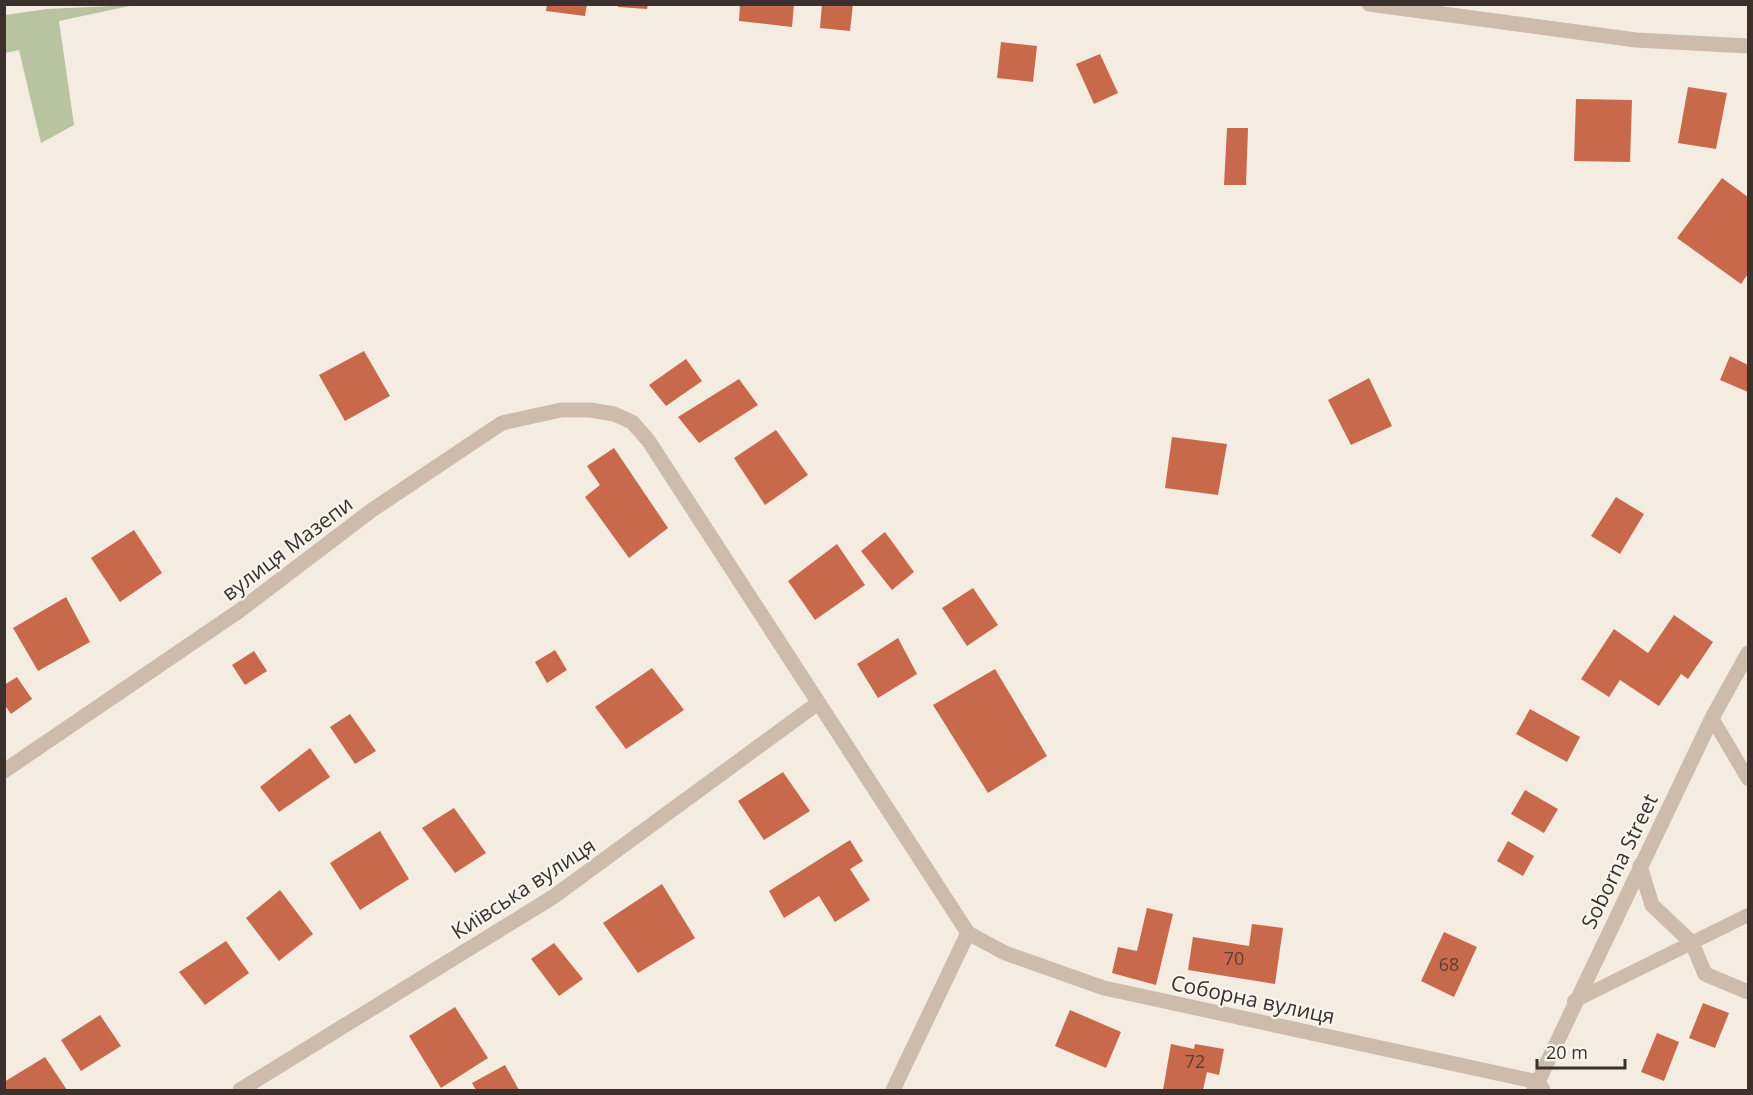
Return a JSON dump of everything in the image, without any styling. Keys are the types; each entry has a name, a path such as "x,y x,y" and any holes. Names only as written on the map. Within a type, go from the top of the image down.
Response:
{"street":[{"path":"1369,4 1636,40 1749,46"},
{"name":"вулиця Мазепи","path":"4,771 239,611 372,510 502,423 561,410 590,410 614,414 632,423 648,440 818,703"},
{"name":"Soborna Street","path":"1538,1088 1575,1001 1640,866 1712,718 1749,652"},
{"path":"818,703 968,933 893,1090"},
{"name":"Київська вулиця","path":"240,1090 553,897 818,703"},
{"path":"1640,866 1652,905 1692,943 1705,974 1749,992"},
{"name":"Соборна вулиця","path":"968,933 1005,953 1104,988 1538,1088"}],"lane":[{"path":"1712,718 1749,779"},
{"path":"1575,1001 1749,915"}],"green space":[{"path":"134,5 59,21 74,125 41,143 19,50 5,53 5,15 47,9"}],"building":[{"path":"547,4 587,4 585,16 546,11"},
{"path":"618,4 648,4 647,9 618,7"},
{"path":"740,4 794,4 792,27 739,21"},
{"path":"822,4 853,4 850,31 820,28"},
{"path":"1001,42 1037,46 1033,82 997,78"},
{"path":"1100,54 1118,93 1094,104 1076,64"},
{"path":"1688,87 1727,93 1716,149 1678,143"},
{"path":"1576,99 1632,100 1630,162 1574,161"},
{"path":"1227,128 1248,128 1246,185 1224,185"},
{"path":"1722,178 1748,197 1748,274 1741,284 1677,238"},
{"path":"364,351 390,396 345,421 319,375"},
{"path":"1730,356 1748,365 1748,392 1720,380"},
{"path":"686,359 702,381 666,406 649,385"},
{"path":"1369,378 1392,426 1351,445 1328,400"},
{"path":"739,379 758,405 699,443 678,417"},
{"path":"776,430 808,475 765,505 734,458"},
{"path":"1172,437 1227,444 1218,495 1165,488"},
{"path":"614,448 668,528 629,558 585,497 600,485 587,466"},
{"path":"1616,497 1644,514 1620,554 1591,536"},
{"path":"134,530 162,573 120,602 91,558"},
{"path":"885,532 914,572 892,590 861,551"},
{"path":"837,544 865,585 815,620 788,581"},
{"path":"973,588 998,625 967,646 942,608"},
{"path":"66,597 90,642 38,671 13,628"},
{"path":"1674,615 1713,642 1688,679 1681,674 1659,706 1620,680 1609,697 1581,679 1614,629 1648,653"},
{"path":"898,638 917,674 878,698 857,664"},
{"path":"555,650 567,670 547,683 535,662"},
{"path":"254,651 267,671 245,685 232,665"},
{"path":"652,668 684,710 626,749 595,707"},
{"path":"995,669 1047,756 988,793 933,705"},
{"path":"17,677 32,699 11,714 4,704 4,685"},
{"path":"1530,709 1580,737 1567,762 1516,734"},
{"path":"350,714 376,751 355,764 330,727"},
{"path":"310,748 330,777 279,812 260,787"},
{"path":"783,772 810,811 764,840 738,801"},
{"path":"1525,790 1558,809 1544,833 1511,814"},
{"path":"454,808 486,853 455,873 422,828"},
{"path":"380,831 409,879 360,910 330,863"},
{"path":"850,840 863,861 850,869 870,900 835,922 819,896 784,918 769,891"},
{"path":"1508,841 1534,856 1523,876 1497,861"},
{"path":"662,884 695,938 638,973 603,923"},
{"path":"280,890 313,934 279,961 246,918"},
{"path":"1147,908 1173,914 1156,985 1112,973 1118,947 1137,951"},
{"path":"1252,924 1283,928 1275,984 1188,970 1193,937 1249,946"},
{"path":"1444,932 1477,947 1454,997 1421,981"},
{"path":"226,941 249,973 205,1005 179,972"},
{"path":"554,943 583,979 559,996 531,959"},
{"path":"1703,1003 1729,1013 1715,1048 1689,1038"},
{"path":"455,1007 488,1058 441,1088 409,1036"},
{"path":"1070,1010 1121,1032 1106,1068 1055,1046"},
{"path":"100,1015 121,1046 81,1071 61,1040"},
{"path":"1657,1033 1679,1042 1664,1081 1641,1072"},
{"path":"1171,1044 1194,1049 1195,1044 1224,1049 1219,1075 1207,1072 1203,1090 1163,1090"},
{"path":"45,1057 67,1090 5,1090 4,1082"},
{"path":"505,1065 519,1090 476,1090 472,1083"}]}
